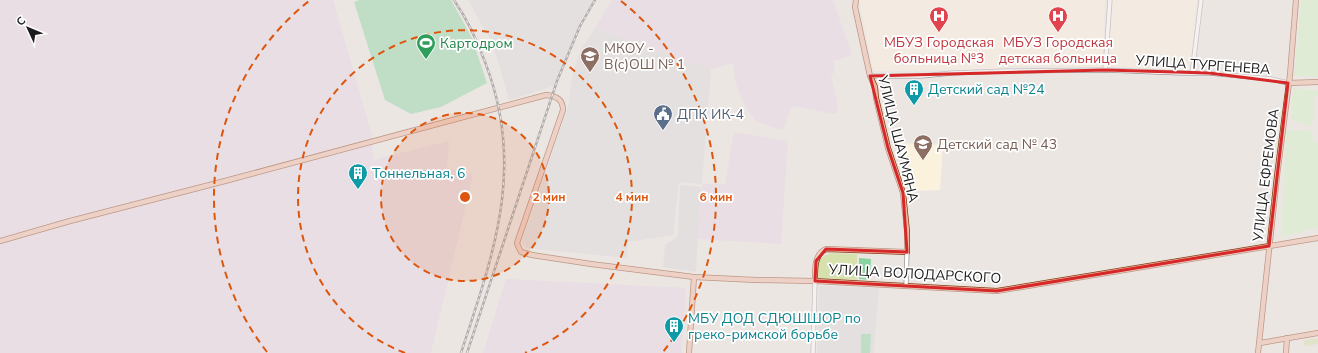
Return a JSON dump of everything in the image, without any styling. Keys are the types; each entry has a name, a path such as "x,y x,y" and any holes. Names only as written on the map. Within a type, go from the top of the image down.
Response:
{"main road":[{"name":"УЛИЦА ШАУМЯНА","path":"856,0 855,7 870,76 875,87 876,98 888,148 903,193 908,231 907,252"},
{"name":"УЛИЦА ЕФРЕМОВА","path":"1258,353 1269,246 1290,75 1296,0"},
{"name":"УЛИЦА ТУРГЕНЕВА","path":"1288,82 1318,82"},
{"name":"УЛИЦА ВОЛОДАРСКОГО","path":"0,241 70,221 546,95 559,98 563,110 517,243 521,252 532,255 694,277 815,281 997,291 1318,238"},
{"name":"УЛИЦА ВОЛОДАРСКОГО","path":"815,281 816,261 818,254 822,250 836,248 907,252"},
{"path":"689,353 694,277"},
{"path":"1260,343 1318,333"},
{"path":"1286,353 1287,338"}],"street":[{"path":"1105,70 1110,0"},
{"path":"1192,73 1201,0"},
{"name":"УЛИЦА ТУРГЕНЕВА","path":"870,76 922,76 952,73 1105,70 1209,73 1288,82"},
{"name":"УЛИЦА ШАУМЯНА","path":"906,286 907,252"},
{"path":"814,353 815,281"}],"highlighted area":[{"path":"1105,70 1209,73 1288,83 1269,246 997,291 815,281 816,261 826,249 907,252 903,193 888,148 870,76"}],"shaded area":[{"path":"0,0 333,0 372,135 373,160 449,141 447,168 473,175 431,353 0,353"},
{"path":"468,0 595,0 583,16 554,86 509,100 491,41"},
{"path":"612,0 833,0 852,55 833,61 835,72 831,75 838,107 837,113 834,114 792,106 783,130 757,122 749,113 741,97 735,81 733,63 711,69 595,28"},
{"name":"МБУЗ Городская больница №3","path":"859,0 1105,0 1103,67 1013,66 991,69 873,71"},
{"path":"1112,0 1197,0 1191,70 1108,66"},
{"path":"595,28 711,69 702,184 679,182 673,235 628,242 627,258 527,248 522,244 522,240 569,104 571,83 576,62 581,49"},
{"path":"734,132 788,141 781,244 697,239 702,184 725,184"},
{"name":"Детский сад № 43","path":"898,143 943,145 940,190 911,191"},
{"path":"680,185 701,187 696,272 663,267 665,245 678,236"},
{"path":"506,279 686,288 682,353 483,353"},
{"path":"819,286 879,288 874,353 817,353"}],"green space":[{"name":"Картодром","path":"360,0 451,0 472,38 487,83 441,107 411,114 385,100 354,2"},
{"path":"1301,0 1318,0 1318,77 1294,76"},
{"path":"1293,88 1318,91 1318,96 1314,96 1314,122 1309,126 1291,120"},
{"path":"1286,130 1311,131 1314,143 1318,143 1318,228 1281,237"},
{"path":"833,253 857,254 857,280 818,278 818,265 821,258"},
{"path":"859,258 871,259 870,280 859,279"},
{"path":"861,334 871,334 870,353 861,353"},
{"path":"1318,338 1318,344 1305,346 1303,340"}],"railway":[{"path":"454,0 479,46 497,101 503,138 504,174 501,209 494,244 461,353"},
{"path":"467,353 557,81 580,26 595,0"}],"place":[{"name":"МБУЗ Городская больница №3","path":"939,33"},
{"name":"МБУЗ Городская детская больница","path":"1058,33"},
{"name":"Картодром","path":"426,60"},
{"name":"МКОУ - В(с)ОШ № 1","path":"590,73"},
{"name":"Детский сад №24","path":"914,106"},
{"name":"ДПК ИК-4","path":"663,131"},
{"name":"Детский сад № 43","path":"923,161"},
{"name":"Тоннельная, 6","path":"358,190"},
{"name":"МБУ ДОД СДЮШШОР по греко-римской борьбе","path":"674,343"}]}
